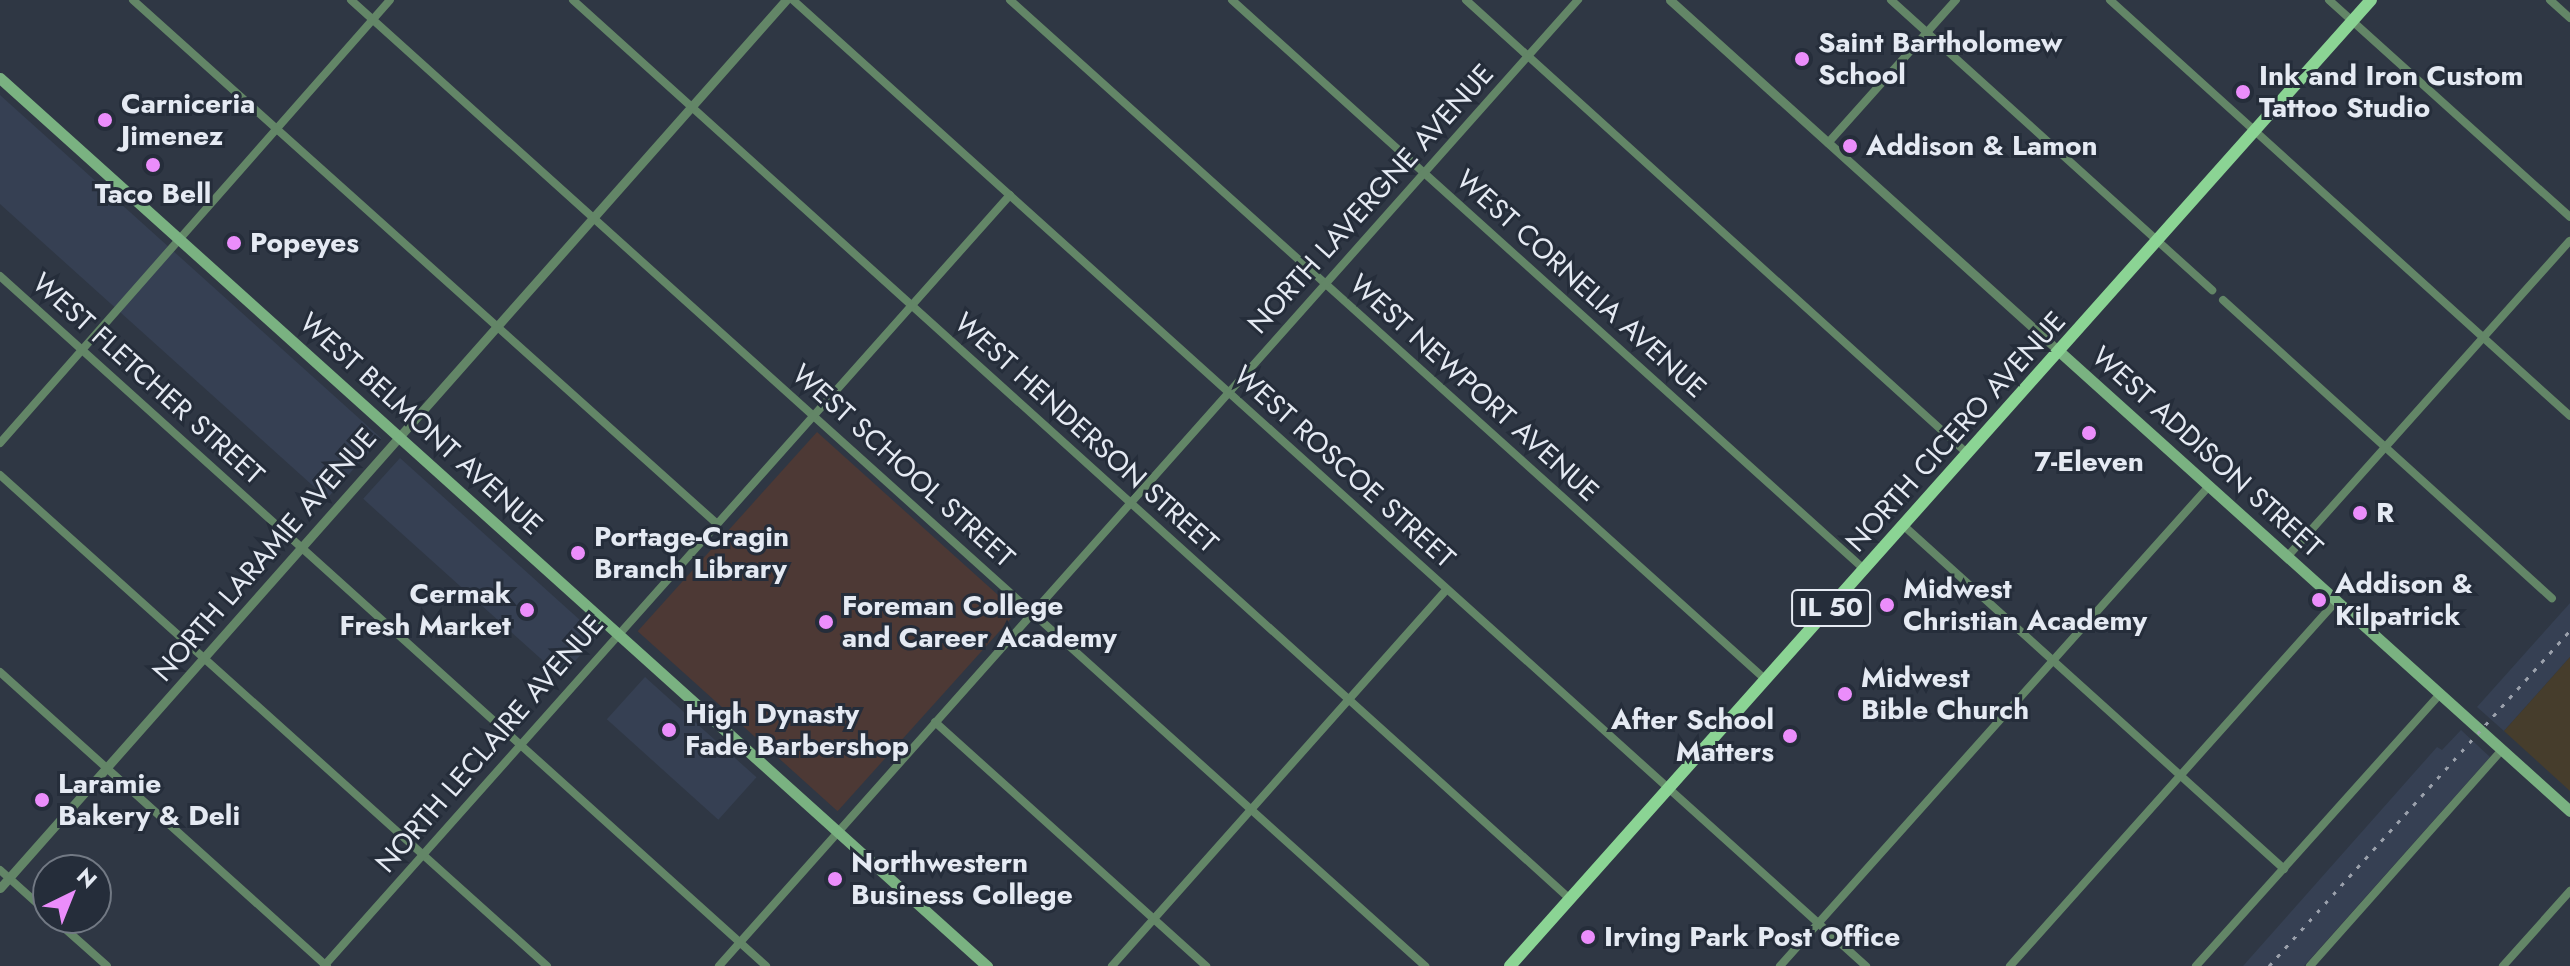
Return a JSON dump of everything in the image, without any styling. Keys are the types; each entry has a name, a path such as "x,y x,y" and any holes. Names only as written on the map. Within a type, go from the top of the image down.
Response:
{"main road":[{"name":"NORTH CICERO AVENUE","path":"1510,966 2371,0"},
{"name":"WEST BELMONT AVENUE","path":"0,78 987,966"},
{"name":"WEST ADDISON STREET","path":"2060,352 2570,811"}],"street":[{"path":"133,0 716,523"},
{"name":"WEST SCHOOL STREET","path":"351,0 1425,966"},
{"path":"0,443 390,0"},
{"name":"WEST HENDERSON STREET","path":"573,0 1570,899"},
{"name":"NORTH LARAMIE AVENUE","path":"0,888 786,0"},
{"name":"WEST ROSCOE STREET","path":"793,0 1866,966"},
{"name":"WEST NEWPORT AVENUE","path":"1010,0 1766,680"},
{"name":"WEST CORNELIA AVENUE","path":"1232,0 1865,570"},
{"path":"1466,0 1968,454"},
{"name":"NORTH LAVERGNE AVENUE","path":"719,966 1578,0"},
{"name":"WEST ADDISON STREET","path":"1670,0 2060,352"},
{"path":"1891,0 2212,290"},
{"path":"1828,143 1956,0"},
{"path":"2110,0 2570,416"},
{"path":"2329,0 2570,217"},
{"path":"2550,0 2570,18"},
{"name":"NORTH LECLAIRE AVENUE","path":"325,966 617,633 1010,195"},
{"path":"2287,557 2570,241"},
{"name":"WEST FLETCHER STREET","path":"0,276 766,966"},
{"path":"2223,300 2552,598"},
{"path":"0,475 547,966"},
{"path":"1780,966 2209,486"},
{"path":"1904,526 2284,869"},
{"path":"1112,966 1447,589"},
{"path":"2010,966 2336,601"},
{"path":"0,672 325,966"},
{"path":"2196,966 2440,694"},
{"path":"935,722 1206,966"},
{"path":"2310,966 2502,750"},
{"path":"0,870 32,899"},
{"path":"2503,966 2570,891"},
{"path":"71,934 107,966"}],"shaded area":[{"path":"0,95 381,438 327,498 0,204"},
{"name":"Foreman College and Career Academy","path":"817,432 1017,612 838,811 638,631"},
{"path":"400,458 598,636 561,677 363,499"},
{"path":"2570,603 2570,657 2504,731 2477,707"},
{"path":"2570,657 2570,791 2504,731"},
{"path":"645,677 756,777 718,820 607,719"},
{"path":"2461,730 2490,757 2304,966 2243,966 2437,747 2442,750"}],"railway":[{"path":"2269,966 2570,630"}],"place":[{"name":"Saint Bartholomew School","path":"1802,59"},
{"name":"Ink and Iron Custom Tattoo Studio","path":"2243,92"},
{"name":"Carniceria Jimenez","path":"105,120"},
{"name":"Addison & Lamon","path":"1850,146"},
{"name":"Taco Bell","path":"153,165"},
{"name":"Popeyes","path":"234,243"},
{"name":"7-Eleven","path":"2089,433"},
{"name":"R","path":"2360,513"},
{"name":"Portage-Cragin Branch Library","path":"578,553"},
{"name":"Addison & Kilpatrick","path":"2319,600"},
{"name":"Midwest Christian Academy","path":"1887,605"},
{"name":"Cermak Fresh Market","path":"527,610"},
{"name":"Foreman College and Career Academy","path":"826,622"},
{"name":"Midwest Bible Church","path":"1845,694"},
{"name":"High Dynasty Fade Barbershop","path":"669,730"},
{"name":"After School Matters","path":"1790,736"},
{"name":"Laramie Bakery & Deli","path":"42,800"},
{"name":"Northwestern Business College","path":"835,879"},
{"name":"Irving Park Post Office","path":"1588,937"}]}
